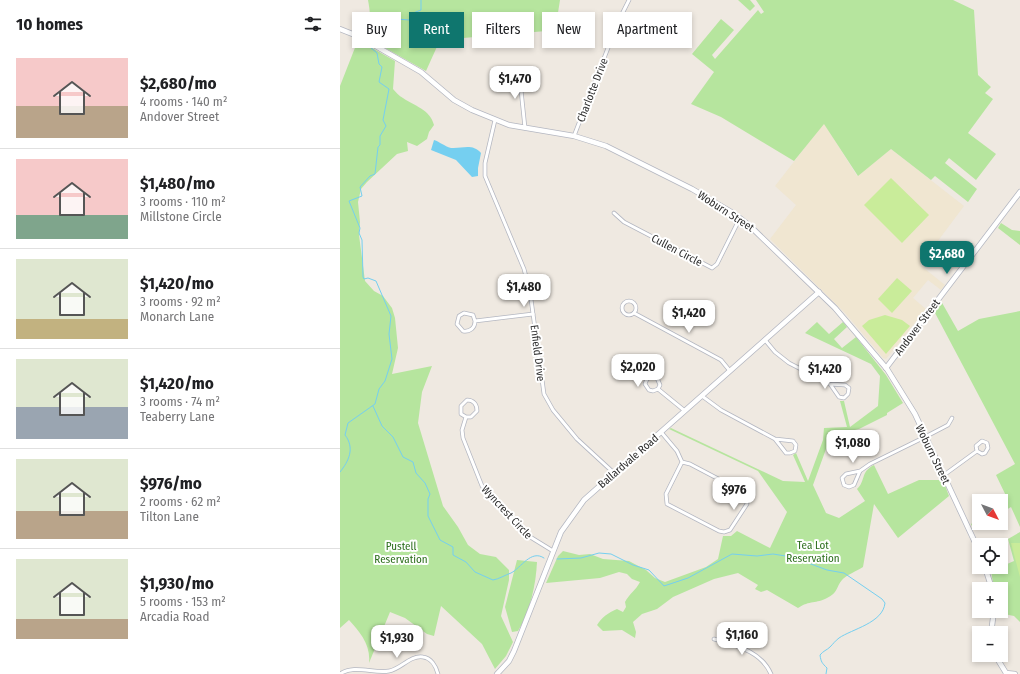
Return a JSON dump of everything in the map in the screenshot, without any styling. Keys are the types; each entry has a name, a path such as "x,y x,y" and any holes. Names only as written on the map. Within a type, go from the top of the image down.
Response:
{"street":[{"name":"Charlotte Drive","path":"574,136 618,22 629,0"},
{"name":"Woburn Street","path":"340,29 360,37 421,72 456,102 495,120 525,128 574,136 598,143 692,189 740,218 767,241 820,292 850,323 886,368 914,414 973,538"},
{"path":"519,71 525,128"},
{"name":"Enfield Drive","path":"495,120 486,158 485,176 524,269 533,314 541,383 546,398 577,439 614,473"},
{"name":"Andover Street","path":"886,368 1020,192"},
{"name":"Cullen Circle","path":"614,213 624,222 712,268 718,262 740,218"},
{"name":"Ballardvale Road","path":"497,674 513,654 561,532 577,508 614,473 820,292"},
{"path":"634,313 636,309 633,303 629,302 624,305 624,313 628,315 634,313 721,360 730,371"},
{"path":"464,313 473,315 475,321 474,327 469,331 460,330 457,324 457,318 464,313"},
{"path":"475,321 533,314"},
{"path":"765,340 775,352 789,363 830,384 845,385 849,388 848,394 844,398 839,397 830,384"},
{"path":"653,377 657,378 660,385 658,389 653,391 649,390 646,386 647,379 653,377"},
{"path":"658,389 685,411"},
{"path":"702,396 721,410 775,438 792,440 796,444 796,449 792,453 786,453 775,438"},
{"name":"Wyncrest Circle","path":"467,400 472,401 476,405 476,413 472,417 466,417 462,414 461,406 467,400"},
{"name":"Wyncrest Circle","path":"466,417 462,430 463,438 478,477 485,490 531,539 553,551"},
{"path":"860,471 854,485 849,487 844,485 842,480 845,474 860,471 870,464 948,425 952,418"},
{"path":"661,432 677,451 682,462"},
{"path":"983,441 987,443 988,447 986,452 982,454 977,451 976,446 978,442 983,441"},
{"path":"944,475 977,451"},
{"path":"682,462 690,464 745,493 747,504 730,530 724,532 719,531 667,504 666,494 682,462"},
{"path":"714,639 754,653 763,661 771,674"},
{"path":"340,674 352,670 389,671 413,658 420,657 432,662 438,674"},
{"path":"999,662 1006,673 1015,674"}],"shaded area":[{"path":"824,123 857,176 891,149 964,206 920,265 945,285 941,290 928,280 913,298 926,309 886,359 883,358 846,314 770,239 796,205 775,186"}],"green space":[{"path":"368,0 560,0 558,12 542,12 542,31 534,32 534,12 472,12 472,37 464,38 464,12 409,12 409,48 436,48 426,71 385,48 401,48 401,12 370,12"},
{"path":"738,0 750,0 755,6 750,11"},
{"path":"756,0 953,0 974,10 978,75 991,87 985,93 993,99 968,133 996,154 976,180 949,158 945,163 977,189 968,202 935,176 931,180 891,149 858,176 824,124 794,161 721,117 691,104 714,72 692,54 721,19 734,30 712,55 715,59 758,10 761,14 764,12"},
{"name":"Pustell Reservation","path":"355,48 372,48 395,61 393,89 399,95 421,108 429,115 434,125 429,132 427,139 417,146 407,142 408,151 397,154 361,189 358,202 360,222 359,235 365,281 374,291 383,296 392,308 395,318 398,348 392,374 432,366 422,392 418,423 443,506 458,527 468,545 480,554 496,557 509,570 509,580 501,616 513,642 506,656 495,669 482,644 441,606 434,636 427,634 405,618 390,612 369,663 368,650 364,639 357,629 349,620 340,628 340,86"},
{"path":"891,178 929,215 902,243 864,205"},
{"path":"1001,223 1012,230 1020,231 1020,245 998,228"},
{"path":"897,278 912,291 892,313 878,299"},
{"path":"941,301 958,331 979,319 1020,311 1020,527 1011,507 1008,509 1008,494 1005,494 996,475 1015,464 934,311"},
{"path":"885,315 902,320 910,326 886,354 862,326 869,320"},
{"name":"Tea Lot Reservation","path":"817,322 829,334 843,322 847,327 834,339 842,348 856,337 886,375 903,403 887,413 887,415 859,429 842,433 826,449 813,485 826,513 839,518 865,501 857,489 867,471 874,465 888,494 919,480 943,480 949,496 898,538 874,504 863,567 844,578 831,596 798,608 767,590 761,592 755,589 758,585 738,573 714,579 673,597 657,609 642,614 633,622 636,632 635,638 622,630 603,631 597,625 603,617 617,609 623,612 626,607 625,602 640,582 632,579 627,574 619,572 600,578 546,583 558,556 563,551 579,555 590,554 603,559 629,561 646,570 655,578 665,582 706,567 718,559 723,536 731,536 737,531 770,548 787,512 758,471 669,429 671,428 783,481 805,482 793,455 796,453 808,481 823,440 824,428 847,427 840,401 844,401 850,427 878,406 880,376 871,364 805,333"},
{"path":"1020,532 1020,622 1014,616 1008,615 1008,582 993,582 992,574 1008,574 1008,564 1014,561 1008,539"},
{"path":"1011,543 1020,543 1020,577"},
{"path":"517,560 537,562 534,588 529,607 518,631 512,632 505,607"}],"water":[{"path":"434,140 451,148 470,147 478,150 481,153 478,176 472,177 456,160 431,150"}],"waterway":[{"path":"401,19 410,20 413,13 421,10 421,0"},
{"path":"340,472 350,454 350,445 345,435 348,423 375,404 379,389 385,381 392,359 389,334 391,316 376,281 368,278 364,279 363,277 362,240 359,233 360,228 349,201 362,196 360,187 370,176 375,174 380,136 386,126 383,120 389,89 379,82 382,67 379,64 377,53 371,48"},
{"path":"373,406 382,426 393,437 403,457 413,462 416,473 425,483 430,494 428,499 428,516 440,540 453,547 453,555 466,562 475,572 493,580 515,571 530,557 539,556 544,558"},
{"path":"557,559 581,558 599,553 611,554 633,565 649,570 664,586 688,578 732,554 757,556 773,554 792,557 827,570 844,573 882,599 885,603 879,616 866,625 839,638 830,647 822,652 820,655 822,662 827,668 826,674"}]}
